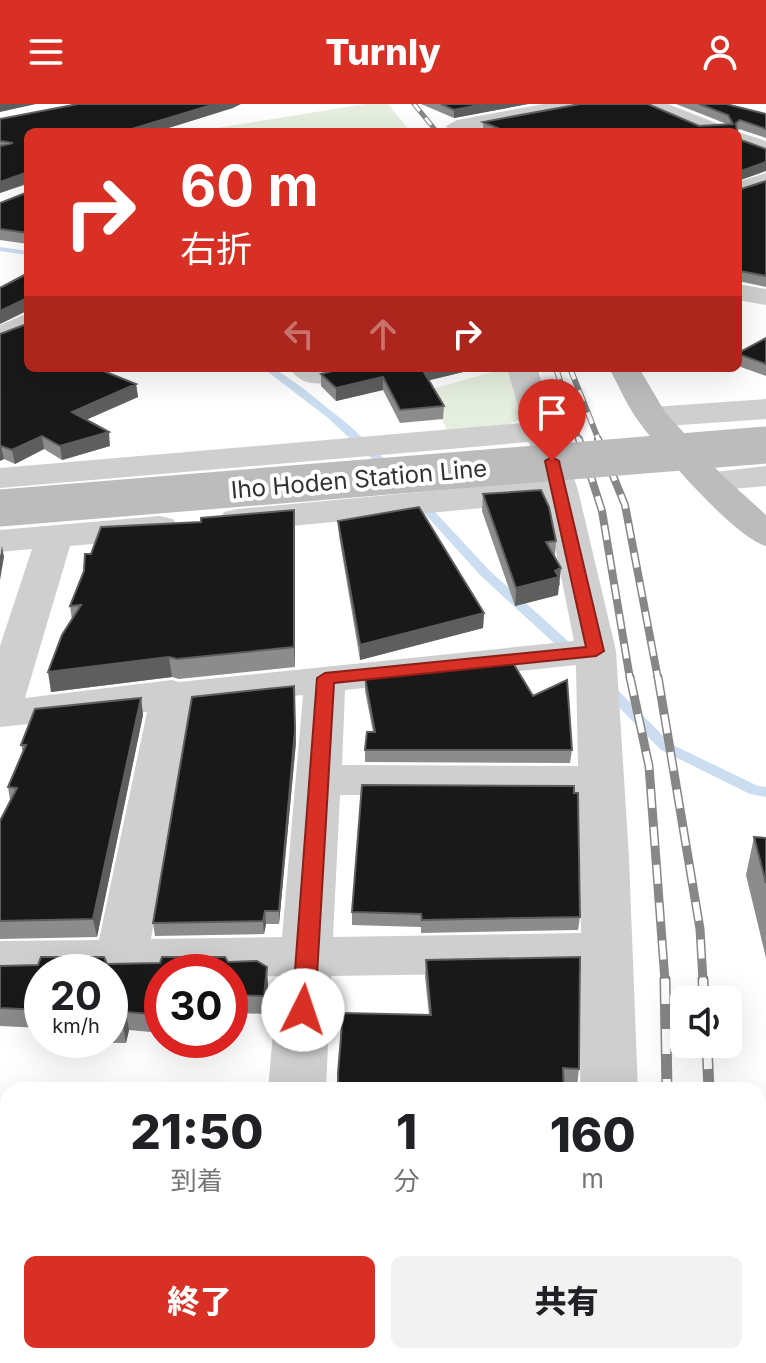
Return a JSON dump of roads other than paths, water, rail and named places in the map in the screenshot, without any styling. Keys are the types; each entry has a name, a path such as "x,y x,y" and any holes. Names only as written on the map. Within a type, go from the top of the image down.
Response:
{"main road":[{"path":"626,372 652,417 709,481 766,535"},
{"name":"Iho Hoden Station Line","path":"0,508 766,445"}],"street":[{"path":"456,124 579,104"},
{"path":"650,104 705,128"},
{"path":"678,128 696,125"},
{"path":"742,140 766,148"},
{"path":"742,189 766,180"},
{"path":"3,346 24,326"},
{"path":"311,372 318,376 334,372"},
{"path":"523,372 561,490 596,651 609,1082"},
{"path":"652,417 751,410 766,392"},
{"path":"0,478 543,431"},
{"path":"709,481 766,476"},
{"path":"0,541 561,490"},
{"path":"55,536 0,712 596,651"},
{"path":"298,1082 325,678"},
{"path":"122,954 172,693"},
{"path":"318,780 602,781"},
{"path":"128,959 607,952"},
{"path":"0,961 24,961"}],"waterway":[{"path":"0,249 24,252"},
{"path":"274,372 332,416 390,470"},
{"path":"418,500 485,573 574,654"},
{"path":"605,685 666,747 755,791 766,792"}],"railway":[{"path":"414,104 434,128"},
{"path":"557,372 579,441"},
{"path":"572,372 599,441"},
{"path":"579,439 602,511 630,679"},
{"path":"598,439 625,505 658,679"},
{"path":"630,677 649,766 665,981"},
{"path":"658,677 700,929 703,981"},
{"path":"665,979 667,1082"},
{"path":"703,979 703,986"},
{"path":"708,1058 709,1082"}]}
